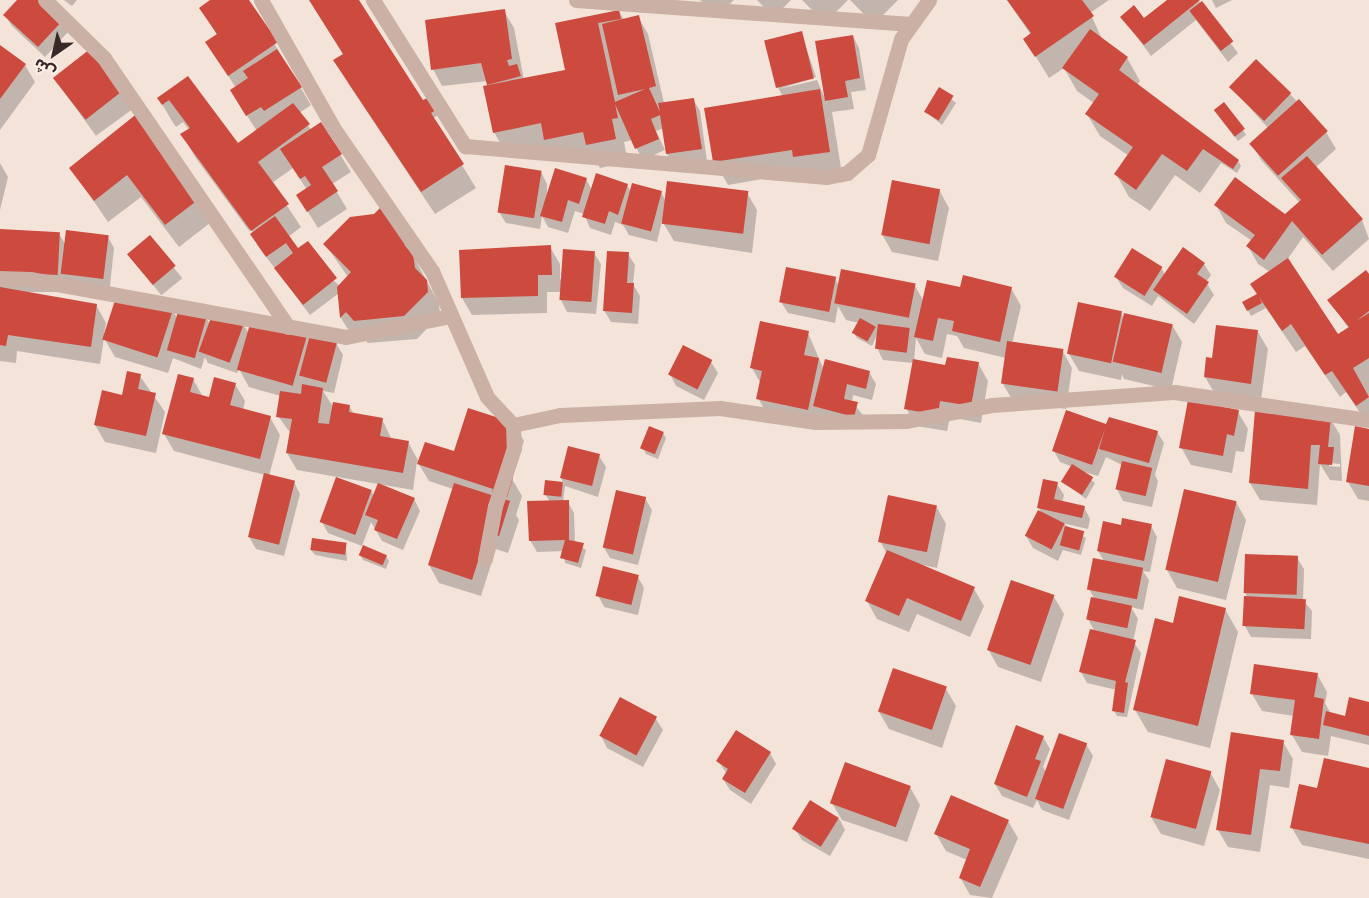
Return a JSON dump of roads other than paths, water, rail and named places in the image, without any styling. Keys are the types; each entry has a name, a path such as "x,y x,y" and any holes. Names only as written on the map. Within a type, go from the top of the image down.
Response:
{"street":[{"path":"45,0 104,58 288,327"},
{"path":"261,0 334,129 432,271 487,397 513,425 514,448 495,506 485,559"},
{"path":"373,0 465,146 827,177 847,173 868,155 901,39 929,0"},
{"path":"576,0 911,24"},
{"path":"0,278 30,279 346,337 450,316"},
{"path":"513,425 604,411 720,408 816,422 906,421 992,405 1174,392 1369,420"}]}
